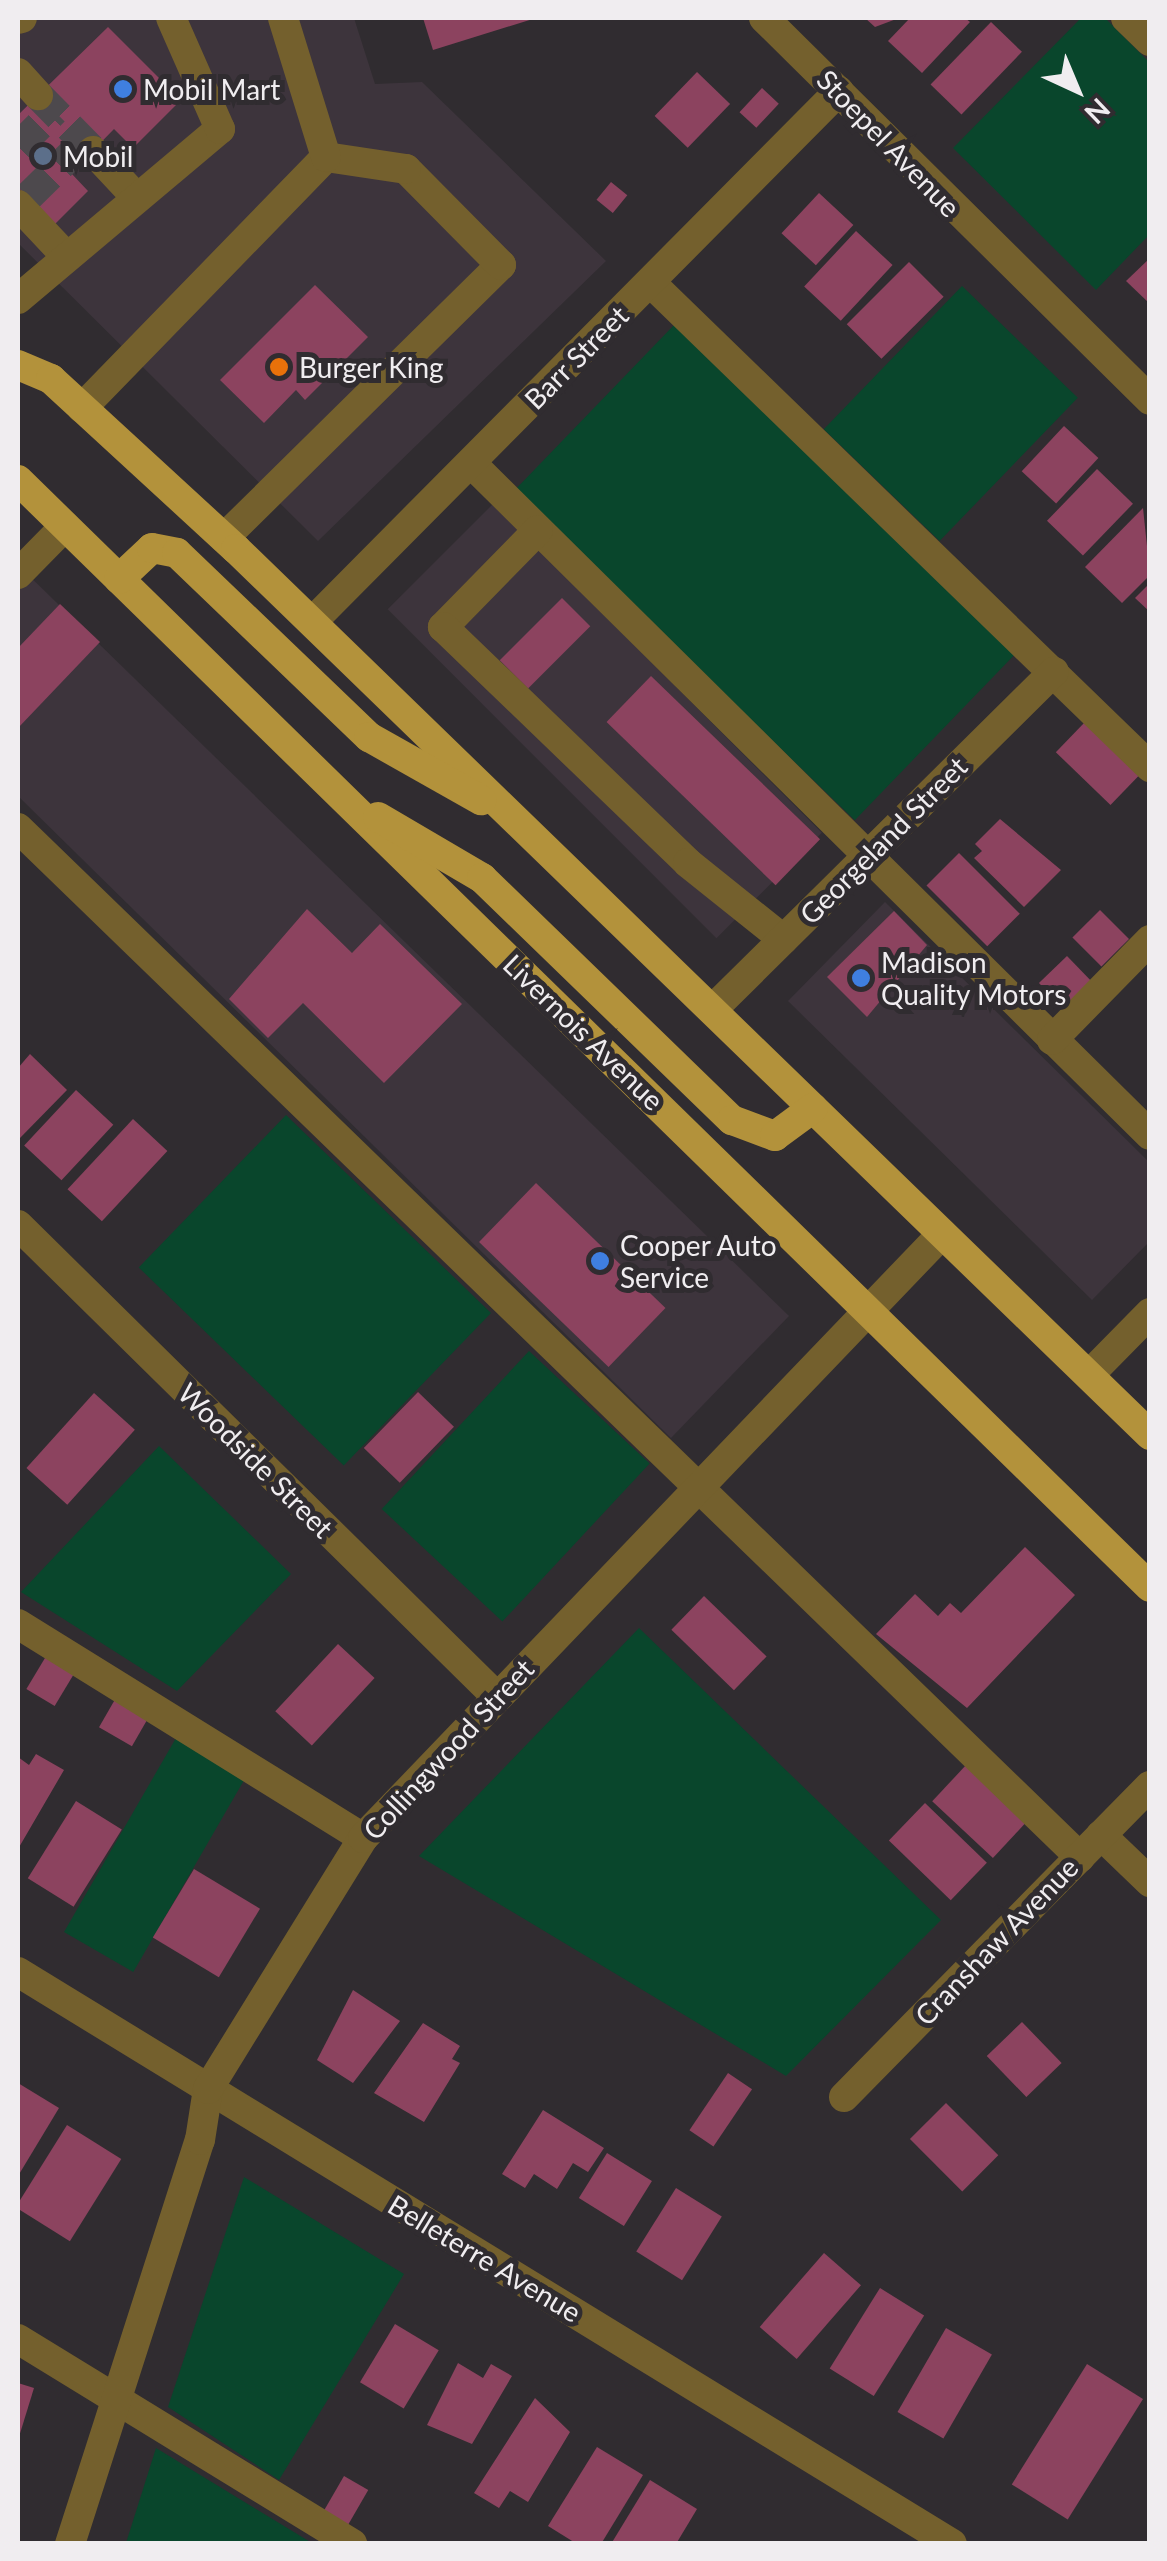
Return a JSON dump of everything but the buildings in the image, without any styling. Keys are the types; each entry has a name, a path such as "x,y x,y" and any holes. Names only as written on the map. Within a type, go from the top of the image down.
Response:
{"main road":[{"path":"18,364 82,408 224,538 1150,1435"},
{"name":"Livernois Avenue","path":"18,480 1150,1587"},
{"path":"119,579 152,548 177,552 369,737 517,820"},
{"path":"337,792 482,878 732,1120 774,1136 813,1108"}],"street":[{"path":"18,299 220,128 171,18"},
{"path":"283,18 326,157"},
{"name":"Stoepel Avenue","path":"764,18 1012,269 1150,400"},
{"path":"1126,18 1150,41"},
{"name":"Barr Street","path":"312,622 839,91"},
{"path":"93,151 137,198"},
{"path":"82,408 326,157"},
{"path":"224,538 501,265 406,169 326,157"},
{"path":"21,203 66,256"},
{"path":"650,282 1150,767"},
{"path":"471,462 1150,1136"},
{"path":"18,574 65,526"},
{"path":"538,530 444,627 688,863 783,939"},
{"name":"Georgeland Street","path":"712,1010 1054,672"},
{"path":"18,828 1080,1857"},
{"path":"1052,1040 1150,940"},
{"name":"Woodside Street","path":"18,1225 495,1695"},
{"name":"Collingwood Street","path":"70,2544 200,2140 208,2089 363,1838 495,1695 942,1234"},
{"path":"1088,1375 1150,1313"},
{"path":"18,1624 363,1838"},
{"name":"Cranshaw Avenue","path":"844,2097 1150,1786"},
{"path":"1101,1835 1150,1882"},
{"name":"Belleterre Avenue","path":"18,1972 952,2544"},
{"path":"18,2338 352,2544"}],"shaded area":[{"path":"18,18 354,18 375,84 422,82 606,261 318,541 18,243"},
{"path":"493,504 822,833 716,938 388,609"},
{"path":"18,565 789,1316 671,1438 18,796"},
{"path":"885,902 1149,1162 1149,1242 1092,1300 788,1001"}],"green space":[{"path":"1081,18 1105,18 1149,62 1149,235 1096,290 953,148"},
{"path":"962,286 1078,398 940,541 824,429"},
{"path":"675,324 1016,653 855,820 514,491"},
{"path":"286,1115 491,1313 344,1465 139,1268"},
{"path":"529,1351 650,1464 502,1622 382,1509"},
{"path":"159,1446 291,1574 177,1691 21,1592"},
{"path":"639,1628 941,1920 786,2076 419,1856"},
{"path":"176,1738 245,1778 133,1972 64,1932"},
{"path":"244,2177 404,2274 279,2480 168,2407"},
{"path":"156,2448 312,2543 126,2543"}],"tunnel":[{"path":"38,95 93,151"},
{"path":"18,147 54,111"},
{"path":"28,197 84,142"}],"place":[{"name":"Mobil Mart","path":"123,89"},
{"name":"Mobil","path":"43,156"},
{"name":"Burger King","path":"279,367"},
{"name":"Madison Quality Motors","path":"861,978"},
{"name":"Cooper Auto Service","path":"600,1261"}]}
